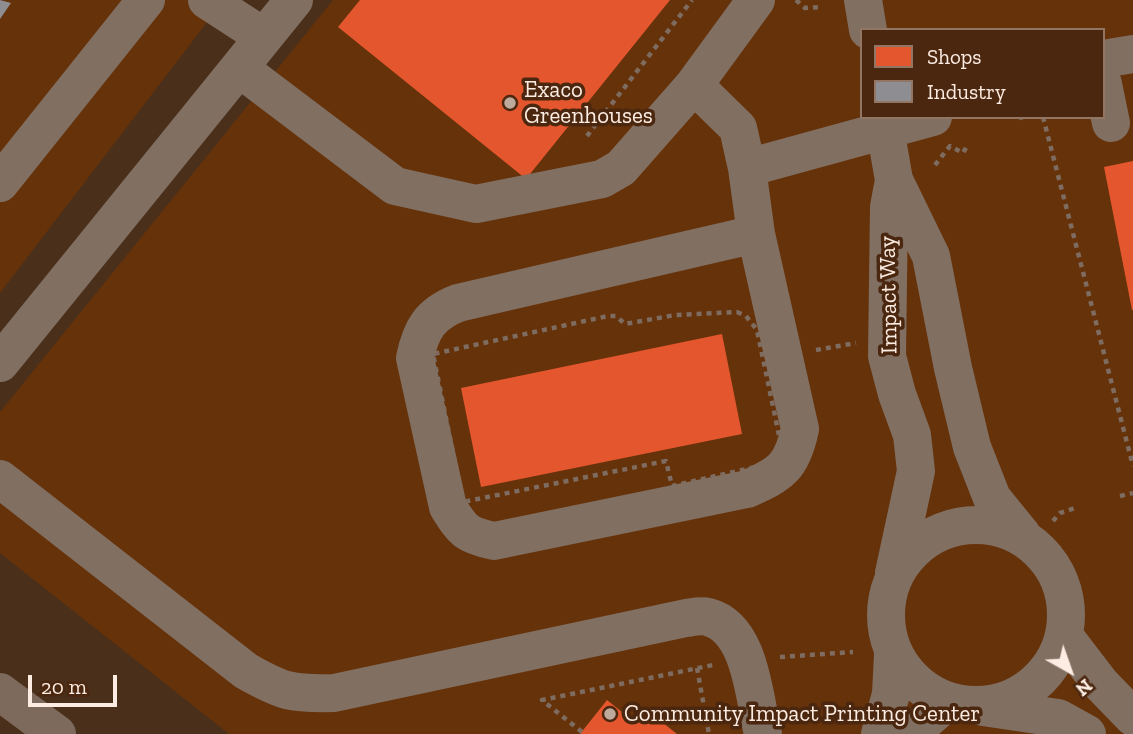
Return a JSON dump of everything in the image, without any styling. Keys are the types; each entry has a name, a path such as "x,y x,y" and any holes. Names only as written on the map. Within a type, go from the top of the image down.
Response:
{"highway":[{"path":"0,692 57,734"}],"street":[{"path":"0,183 146,0"},
{"path":"207,0 264,37"},
{"path":"0,363 294,0"},
{"path":"239,68 395,186 476,204 602,179 621,168 694,85 756,0"},
{"path":"863,0 868,28"},
{"path":"1105,59 1133,54"},
{"path":"694,85 738,128 757,234 800,429 796,451 785,467 769,479 747,489 494,541 471,536 458,524 448,507 415,358 419,340 428,323 442,309 458,303 757,234"},
{"path":"1105,94 1111,123"},
{"path":"747,168 885,125 921,119"},
{"name":"Impact Way","path":"885,125 894,180 931,256 972,447 992,498 1035,531"},
{"name":"Impact Way","path":"894,180 888,207 887,356 912,435 916,471 894,573"},
{"path":"0,479 246,671 274,687 297,694 334,693 705,616 720,621 734,635 747,661 763,734"},
{"path":"880,734 891,694 893,654 885,624 885,604 894,573 926,538 957,525 987,524 1035,531 1055,568 1066,596 1065,637 1044,677 1008,700 962,704 910,734"},
{"path":"1065,637 1101,684 1133,717"},
{"path":"893,654 918,685 962,704 1058,718 1087,734"}],"path":[{"path":"587,136 692,0"},
{"path":"796,0 805,8 820,7"},
{"path":"1044,119 1133,466"},
{"path":"935,165 950,146 963,153 967,146"},
{"path":"737,312 746,316 757,330 780,440 778,448 764,465 672,486 666,461 463,502 433,354 608,316 616,316 625,324 675,315 737,312"},
{"path":"807,352 860,342"},
{"path":"1120,496 1133,493"},
{"path":"1035,531 1060,513 1075,508"},
{"path":"767,658 853,652"},
{"path":"582,732 542,699 720,663"},
{"path":"697,668 709,734"}],"shaded area":[{"path":"0,0 224,0 0,293"},
{"path":"333,0 1133,0 1133,734 229,734 0,553 0,412"}],"building: Shops":[{"name":"Exaco Greenhouses","path":"360,0 670,0 526,179 338,27"},
{"path":"1133,161 1133,310 1132,310 1104,167"},
{"path":"722,334 742,434 481,487 461,388"},
{"name":"Community Impact Printing Center","path":"607,700 632,720 643,707 677,734 580,734"}],"building: Industry":[{"path":"0,0 11,3 0,19"}],"place":[{"name":"Exaco Greenhouses","path":"510,103"},
{"name":"Community Impact Printing Center","path":"610,714"}]}
